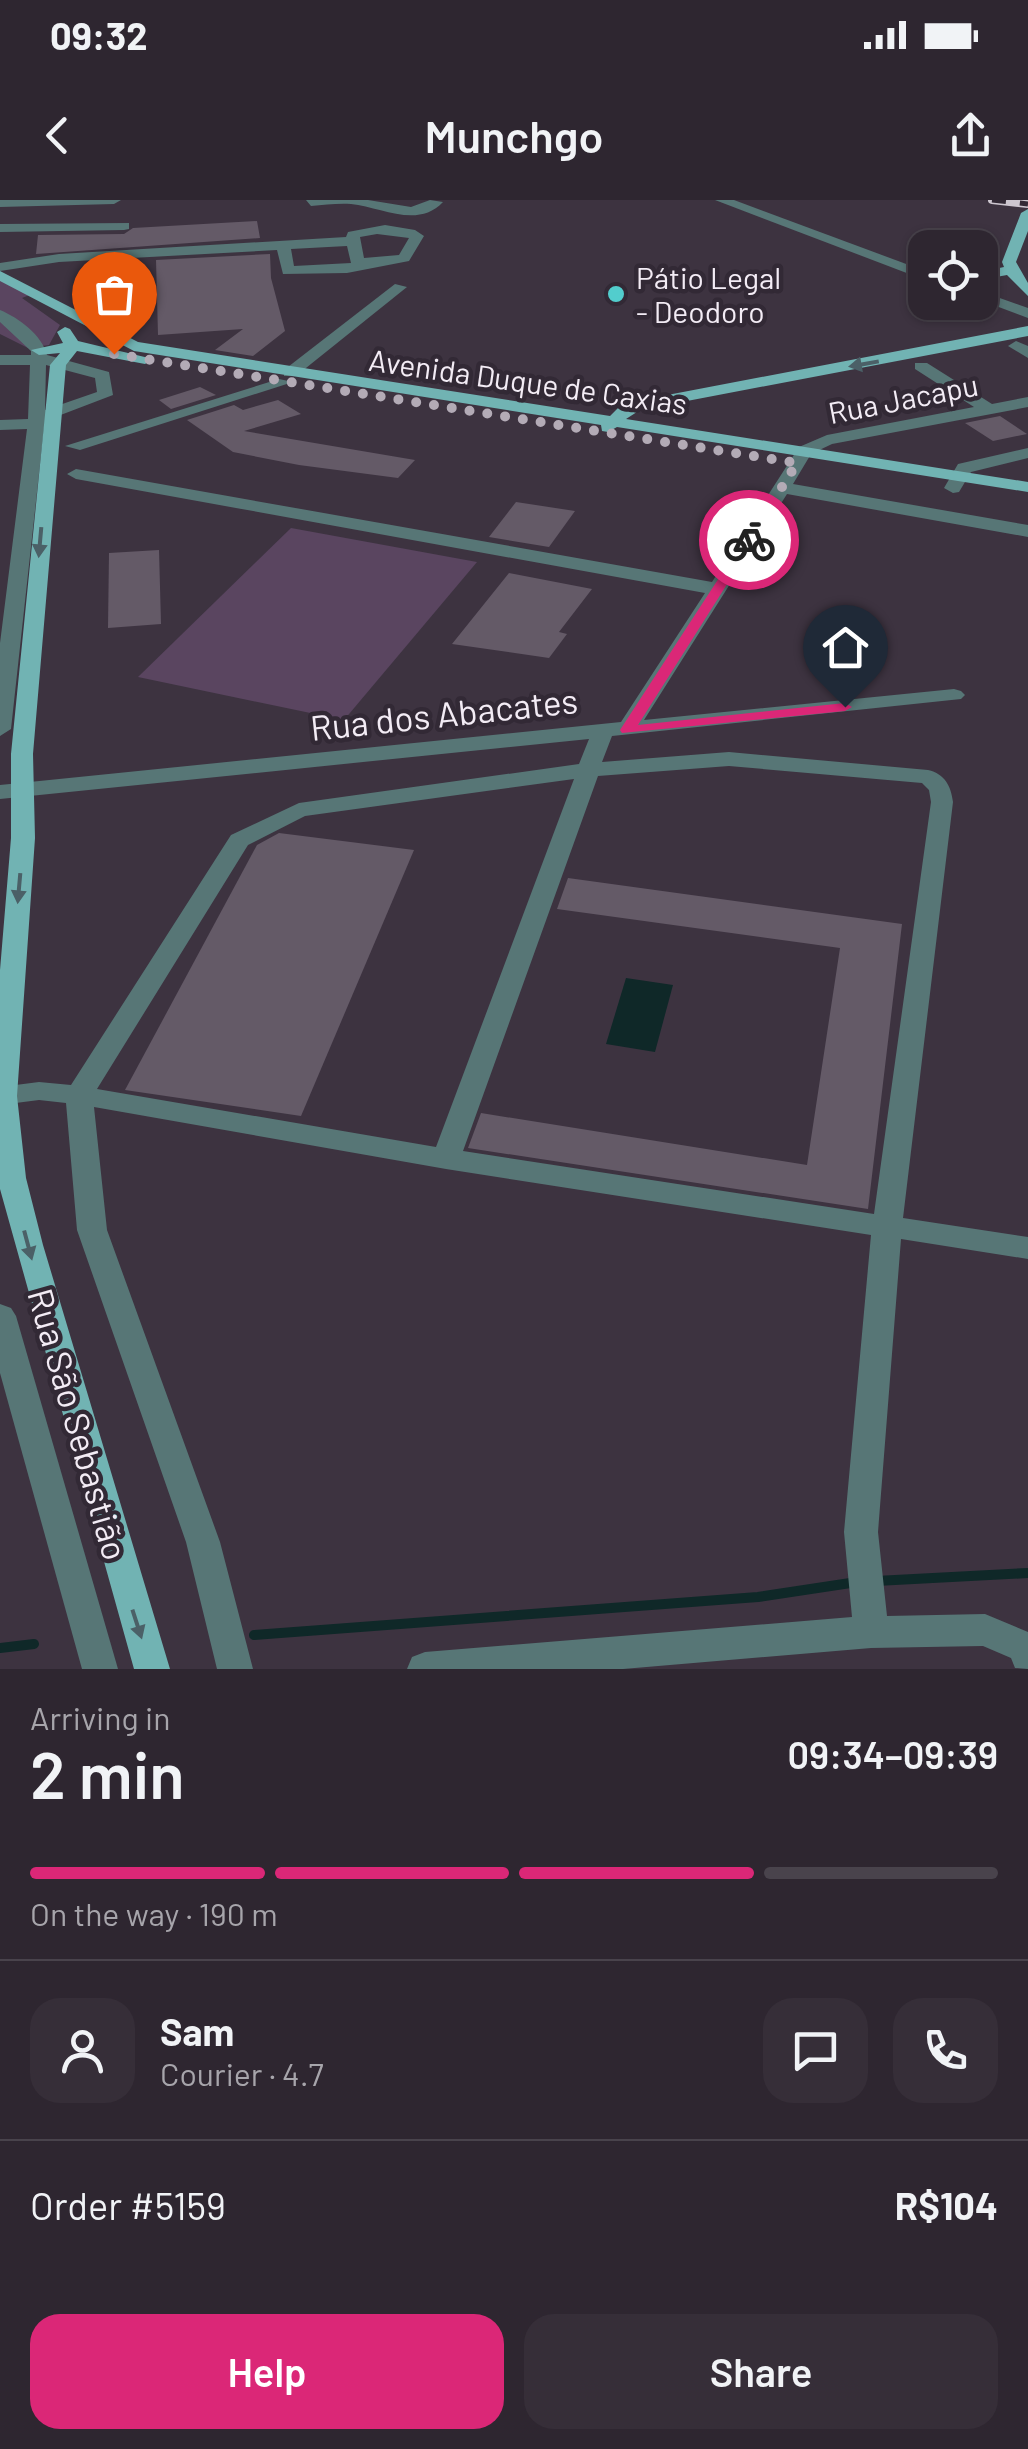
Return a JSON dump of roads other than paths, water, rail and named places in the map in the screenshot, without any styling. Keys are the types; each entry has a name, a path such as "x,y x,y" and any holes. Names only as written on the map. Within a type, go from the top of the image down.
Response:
{"main road":[{"path":"1028,212 1010,257 1011,270 1028,292"},
{"path":"998,273 1011,270"},
{"name":"Avenida Duque de Caxias","path":"0,275 134,346 287,378"},
{"name":"Avenida Duque de Caxias","path":"32,294 54,356 287,378 955,482 1028,500"},
{"path":"609,426 626,410 651,403 1028,331"},
{"path":"54,356 134,346"},
{"name":"Rua São Sebastião","path":"54,356 10,791 24,838 2,1096 12,1178 28,1245 152,1669"},
{"name":"Avenida Duque de Caxias","path":"955,482 1028,487"}],"street":[{"path":"2,202 114,200"},
{"path":"408,200 441,201"},
{"path":"722,200 908,270"},
{"path":"735,200 908,262"},
{"path":"311,202 360,201 397,210 432,208 441,201"},
{"path":"0,228 124,226"},
{"path":"283,245 288,271 346,268 404,258 417,236 405,230 352,235 357,261 362,264"},
{"path":"0,267 59,258 353,241"},
{"path":"74,446 287,378 400,287"},
{"path":"998,293 1028,304"},
{"path":"998,301 1028,312"},
{"path":"0,316 54,356"},
{"path":"0,338 104,375 104,395 46,419 0,425"},
{"path":"0,360 54,356"},
{"path":"921,366 990,410"},
{"name":"Rua Jacapu","path":"801,457 827,440 1028,402"},
{"name":"Rua São Sebastião","path":"0,728 46,419"},
{"path":"955,482 973,464 1028,453"},
{"path":"446,1159 588,770 718,589 801,457"},
{"path":"76,474 718,589"},
{"path":"784,488 1028,531"},
{"name":"Rua dos Abacates","path":"10,791 954,695"},
{"path":"236,1669 203,1542 92,1230 80,1095 239,840 298,810 588,770 729,759 928,777 940,788 942,802 887,1228 861,1532 869,1614"},
{"path":"2,1096 38,1091 80,1095 446,1159 1028,1248"},
{"name":"Rua São Sebastião","path":"0,1316 100,1669"},
{"path":"425,1669 869,1614 985,1630 1024,1648 1028,1656"}],"waterway":[{"path":"876,1581 1028,1573"},
{"path":"254,1635 758,1597 857,1582"},
{"path":"0,1648 34,1644"}],"railway":[{"path":"992,200 1028,204"}],"place":[{"name":"Pátio Legal - Deodoro","path":"616,294"}]}
